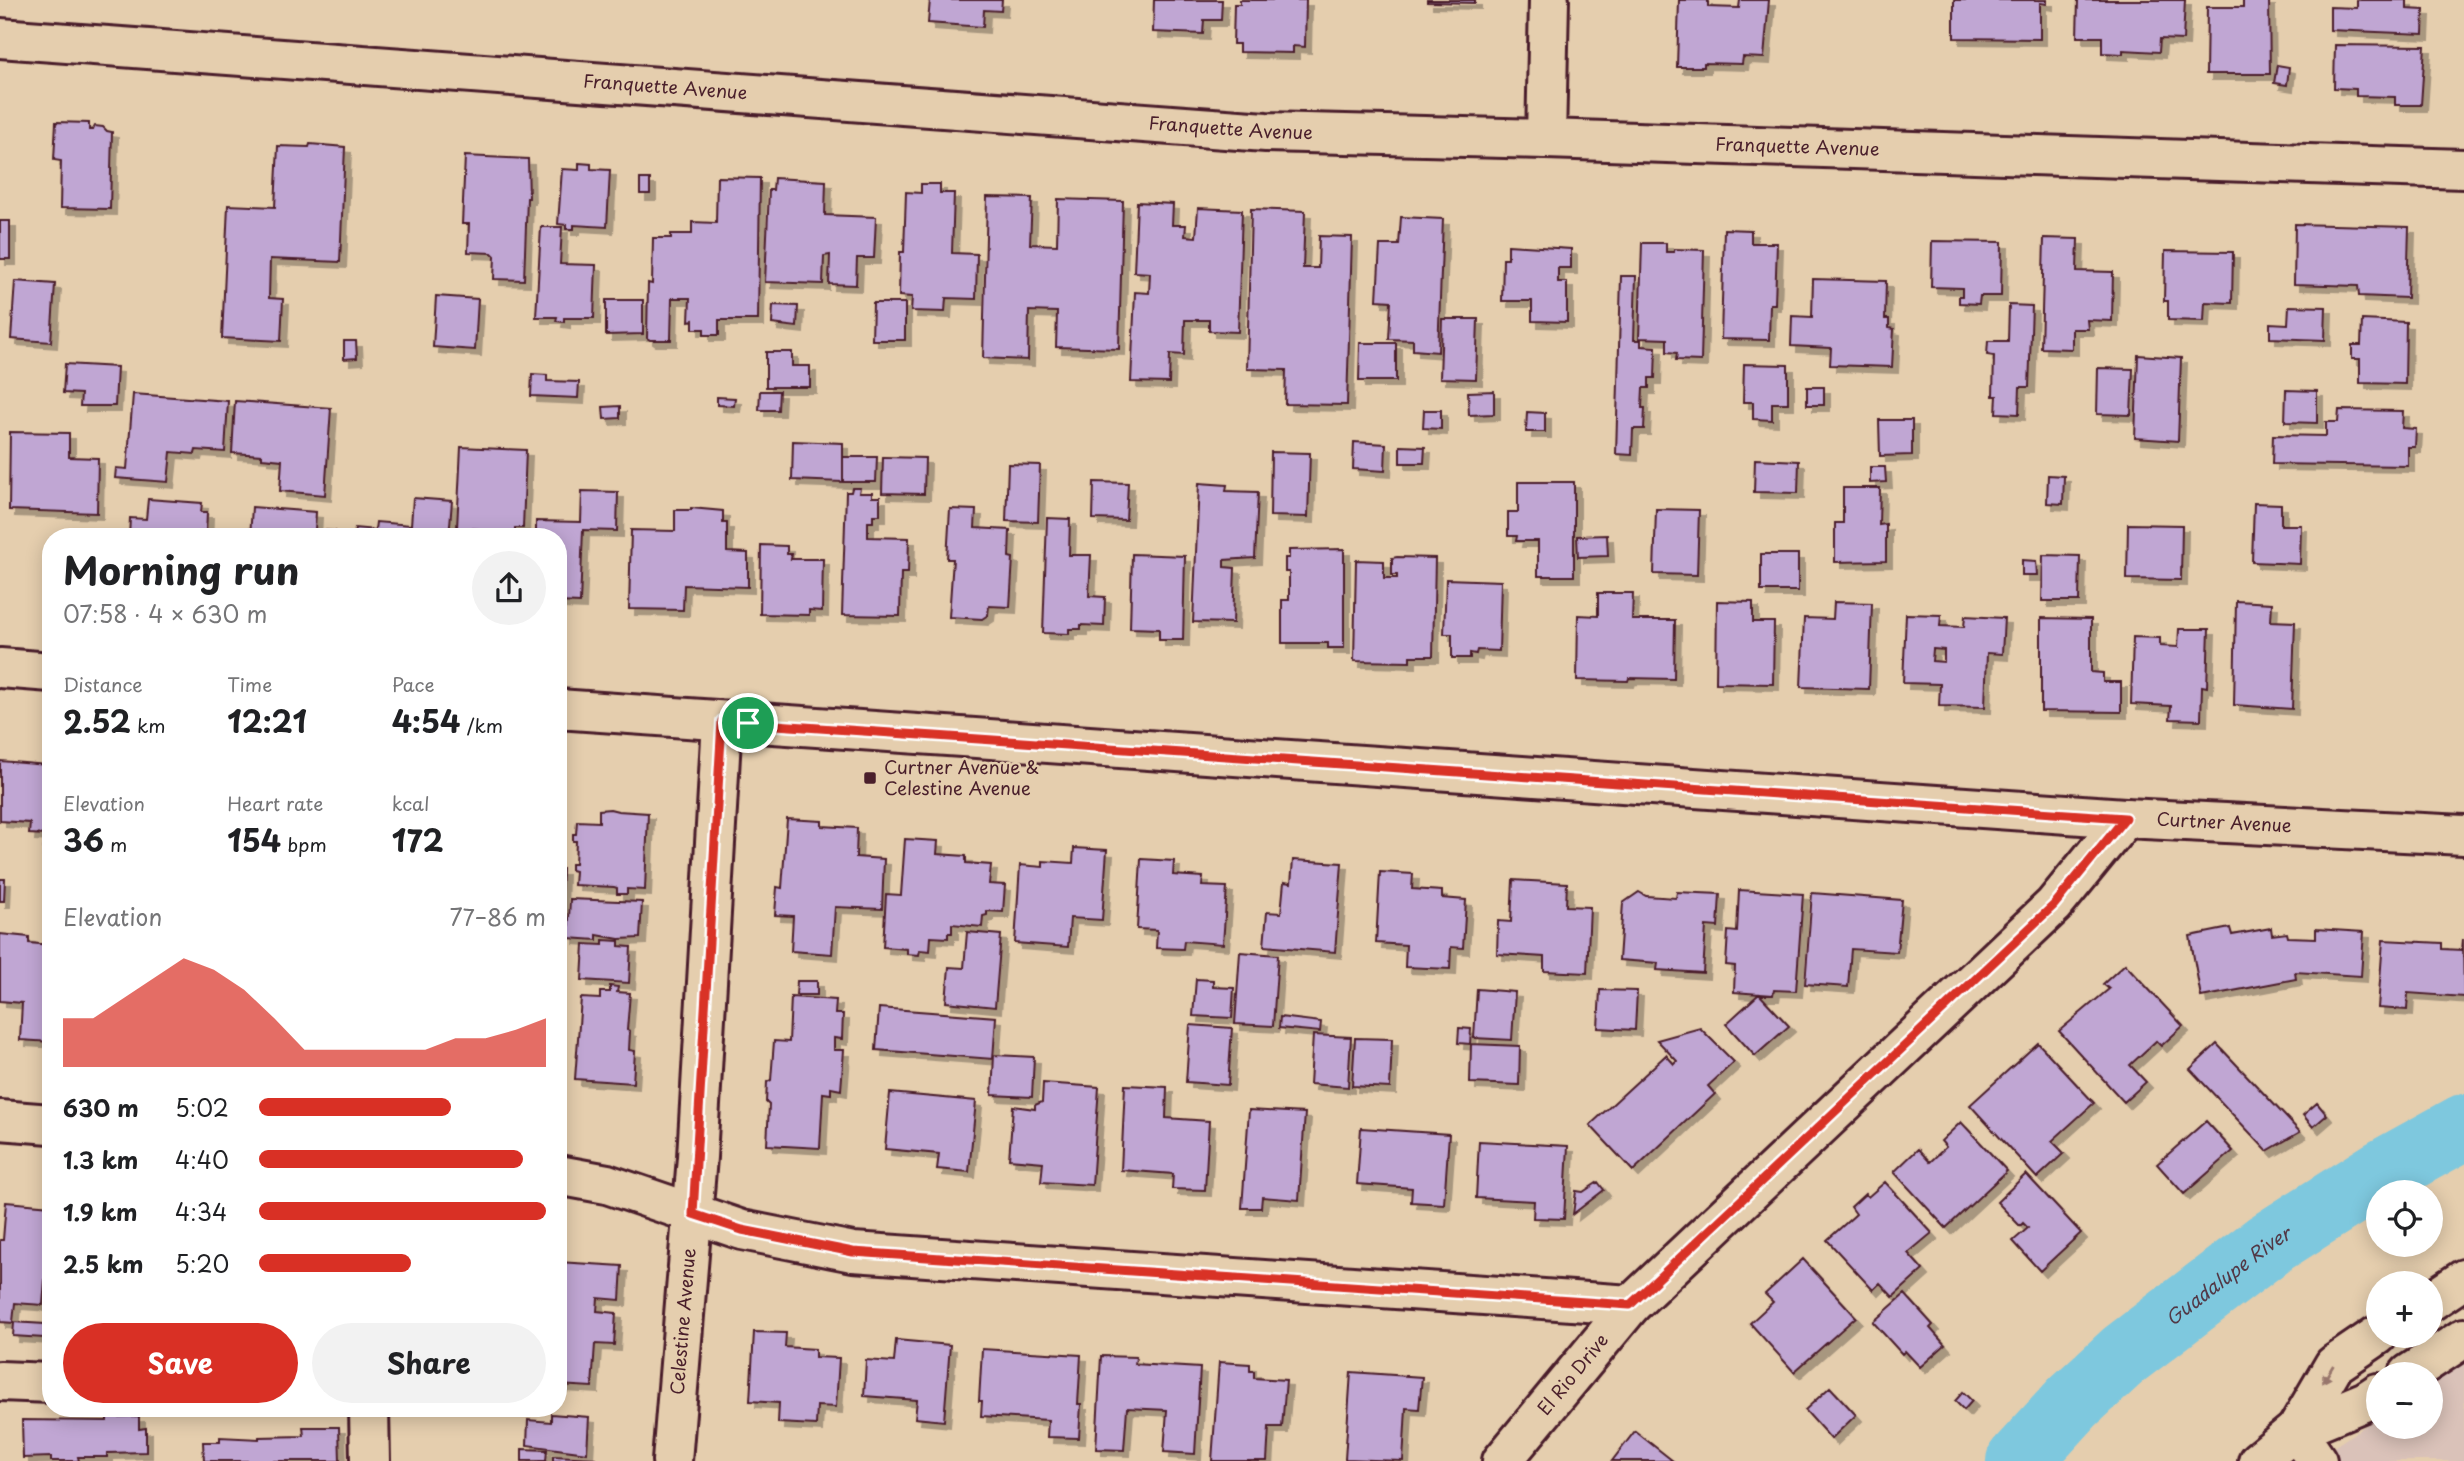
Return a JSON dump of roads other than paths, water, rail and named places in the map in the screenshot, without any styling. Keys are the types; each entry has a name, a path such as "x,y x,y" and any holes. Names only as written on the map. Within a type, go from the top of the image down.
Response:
{"street":[{"path":"1546,139 1549,0"},
{"name":"Franquette Avenue","path":"0,38 1252,131 2464,169"},
{"path":"0,668 42,670"},
{"name":"Curtner Avenue","path":"567,710 2125,818 2464,835"},
{"name":"Celestine Avenue","path":"672,1461 693,1214 722,721"},
{"name":"El Rio Drive","path":"1502,1461 1630,1305 2054,905 2125,818"},
{"path":"0,1120 42,1123"},
{"path":"567,1177 607,1184 742,1230 853,1252 1630,1305"},
{"path":"2443,1293 2464,1279"},
{"path":"2427,1362 2464,1338"},
{"path":"2296,1430 2333,1364 2366,1343"},
{"path":"0,1381 42,1383"},
{"path":"2258,1461 2296,1430 2366,1401"},
{"path":"369,1417 370,1461"},
{"path":"2296,1430 2317,1461"}],"waterway":[{"name":"Guadalupe River","path":"2019,1461 2073,1402 2125,1354 2269,1244 2381,1173 2464,1127"}],"place":[{"name":"Curtner Avenue & Celestine Avenue","path":"870,778"}]}
